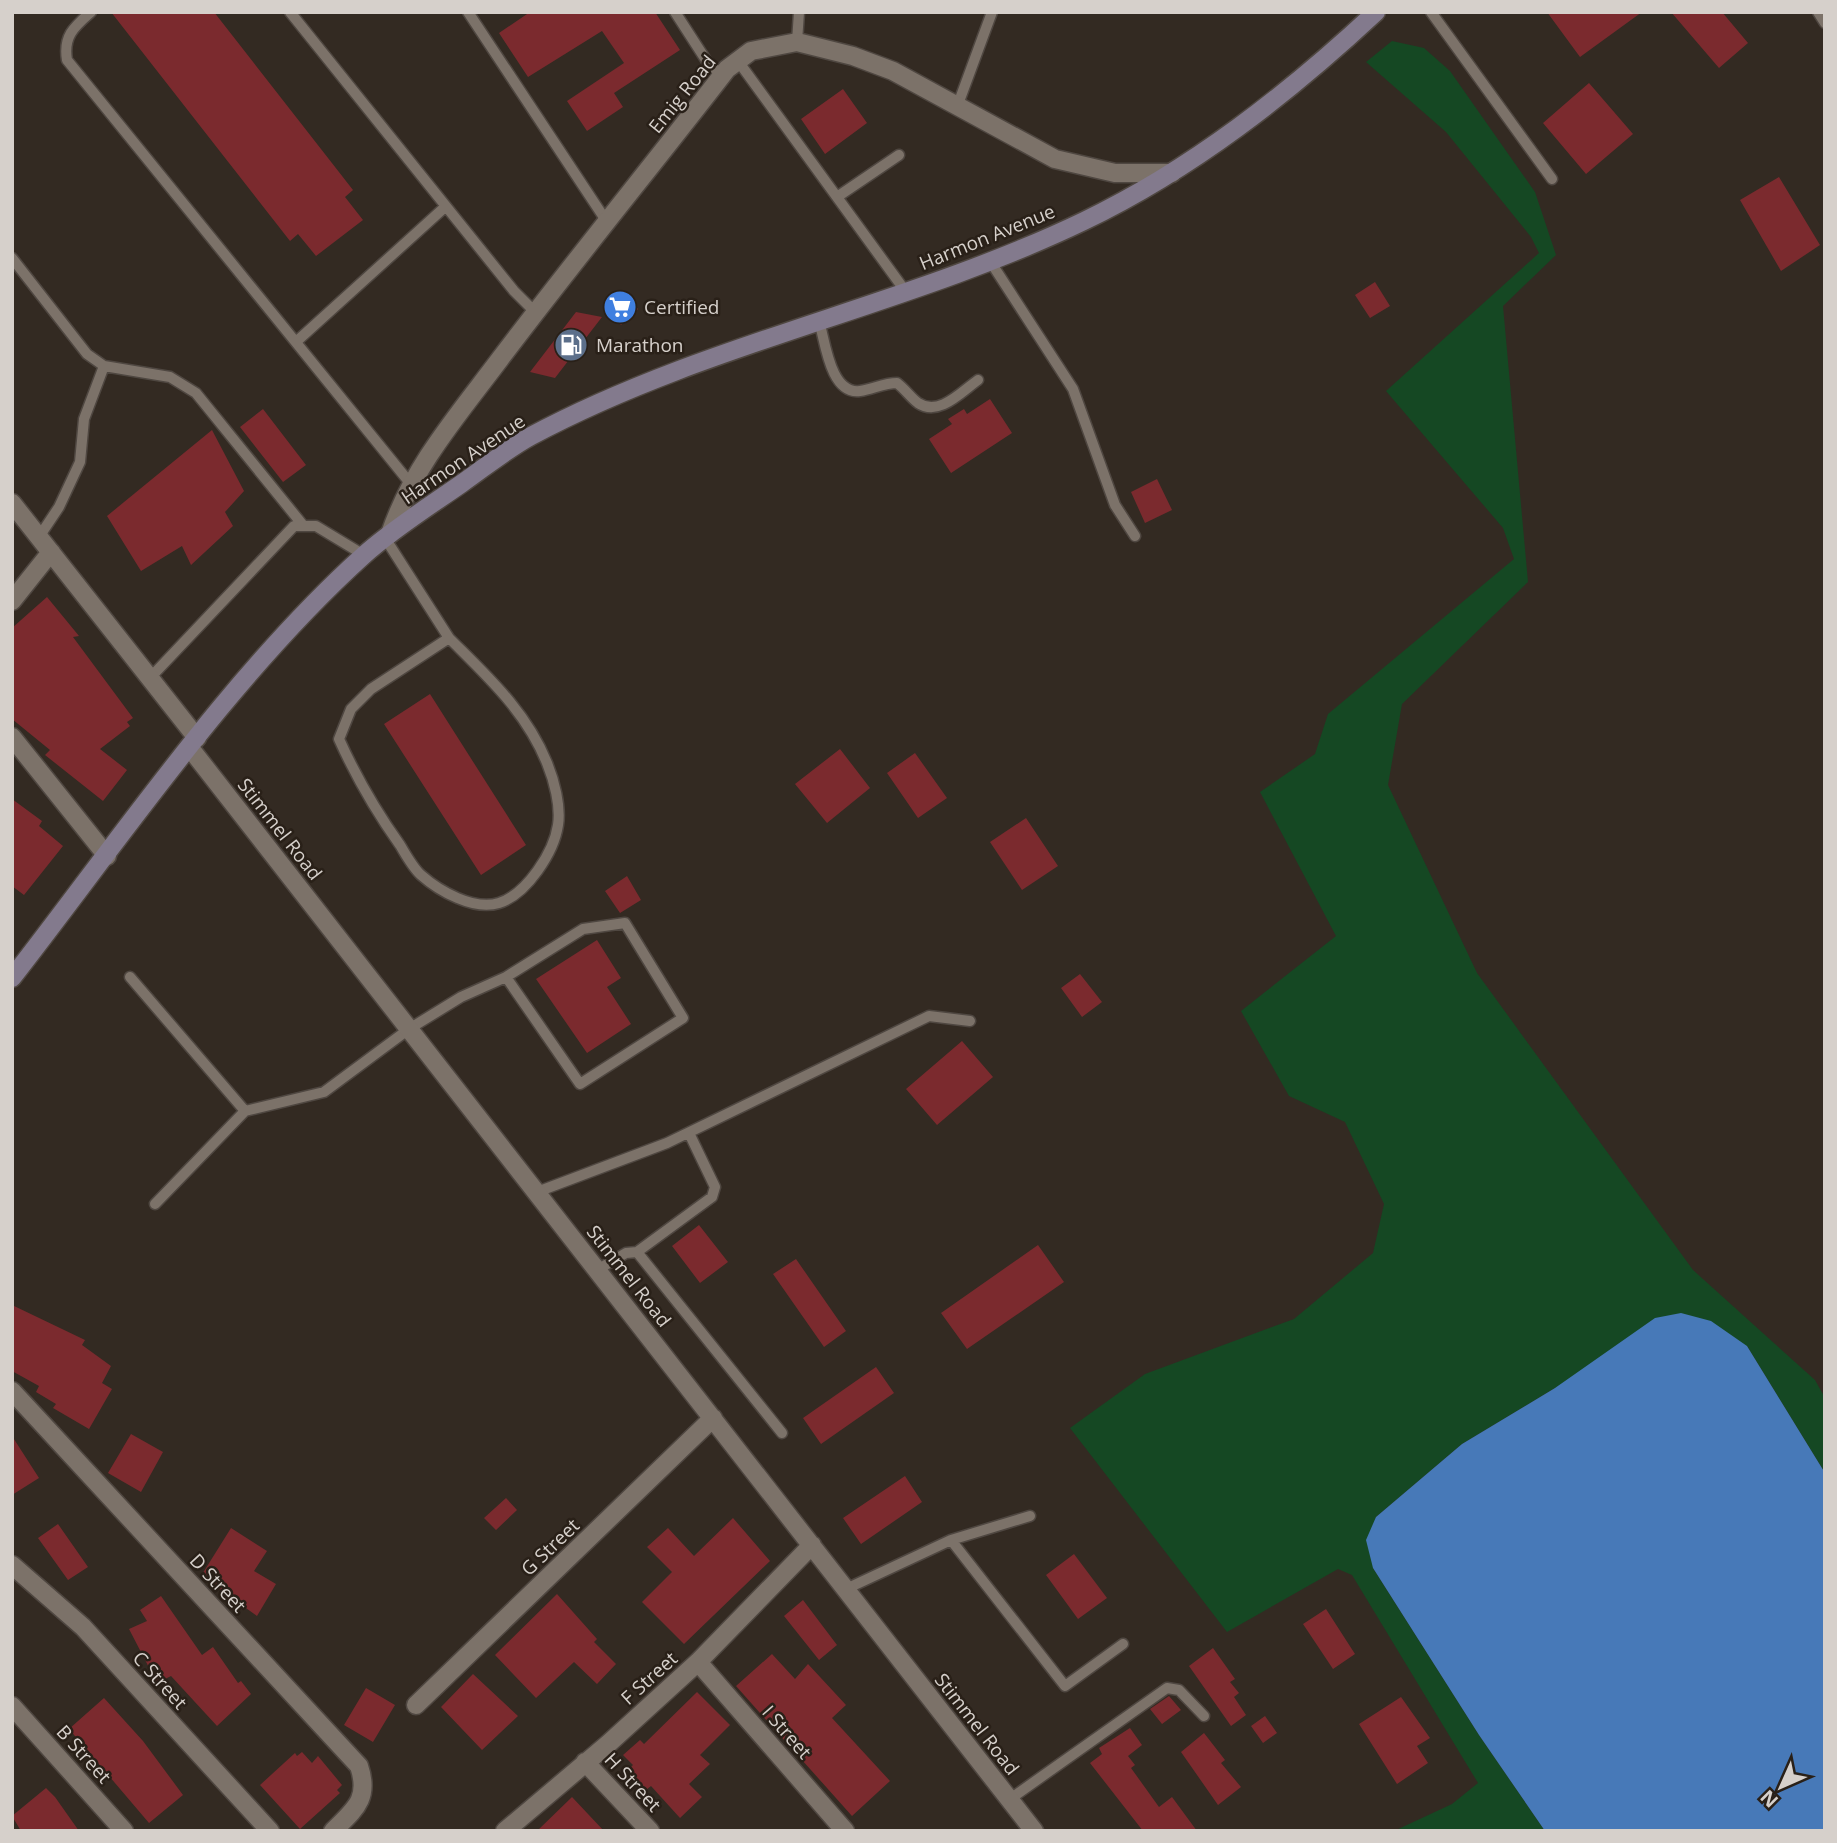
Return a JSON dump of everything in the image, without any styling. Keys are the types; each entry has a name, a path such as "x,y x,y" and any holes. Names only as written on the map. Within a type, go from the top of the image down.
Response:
{"main road":[{"name":"Harmon Avenue","path":"12,978 194,743 301,618 364,555 388,536 527,438 613,395 705,359 906,292 990,261 1085,221 1172,173 1250,120 1325,60 1376,12"}],"street":[{"name":"Emig Road","path":"388,536 410,483 535,312 722,76 751,51 797,42 853,56 892,71 1055,159 1115,173 1172,173"},
{"name":"Stimmel Road","path":"12,503 149,678 194,743 409,1029 1034,1831"},
{"path":"12,601 51,552"},
{"path":"12,737 107,856"},
{"name":"D Street","path":"12,1391 359,1766 364,1782 362,1799 333,1831"},
{"name":"G Street","path":"416,1705 713,1418"},
{"name":"F Street","path":"505,1831 698,1662 812,1545"},
{"name":"C Street","path":"12,1565 83,1626 270,1831"},
{"name":"I Street","path":"698,1662 845,1831"},
{"name":"B Street","path":"12,1706 124,1831"},
{"name":"H Street","path":"585,1762 650,1831"}],"lane":[{"path":"92,12 72,28 65,45 67,60 410,483"},
{"path":"290,12 445,207 535,312"},
{"path":"468,12 607,222"},
{"path":"675,12 706,60 722,76"},
{"path":"797,42 799,12"},
{"path":"957,107 992,12"},
{"path":"1431,12 1552,179"},
{"path":"1818,12 1825,23"},
{"path":"738,61 906,292"},
{"path":"837,197 899,155"},
{"path":"297,341 445,207"},
{"path":"12,258 88,354 104,366 170,377 196,393 302,524"},
{"path":"990,261 1073,388 1115,505 1135,536"},
{"path":"819,321 834,375 845,388 858,392 883,383 897,383 916,402 930,409 939,407 978,380"},
{"path":"39,537 59,507 80,462 84,419 104,366"},
{"path":"149,678 294,526 316,526 364,555"},
{"path":"388,536 449,638 517,707 547,762 558,804 558,825 547,860 521,887 499,903 476,903 449,894 420,874 364,794 339,739 351,709 371,689 449,638"},
{"path":"155,1204 245,1111 324,1093 409,1029 461,997 506,977 583,929 625,923 683,1018 580,1084 506,977"},
{"path":"130,976 245,1111"},
{"path":"537,1192 689,1133 929,1016 970,1021"},
{"path":"597,1270 626,1252 637,1252 712,1197 715,1187 689,1133"},
{"path":"637,1252 782,1433"},
{"path":"846,1589 951,1539 1030,1516"},
{"path":"951,1539 1065,1686 1123,1644"},
{"path":"1010,1799 1167,1688 1179,1690 1204,1716"}],"green space":[{"path":"1392,41 1424,48 1450,71 1535,192 1556,255 1503,306 1528,582 1402,704 1388,785 1477,973 1693,1270 1815,1380 1825,1398 1825,1473 1747,1346 1555,1388 1462,1444 1376,1517 1373,1568 1479,1735 1545,1831 1394,1831 1452,1804 1478,1783 1352,1575 1338,1569 1227,1632 1070,1428 1145,1374 1294,1319 1373,1253 1384,1204 1345,1122 1289,1096 1241,1011 1336,936 1260,792 1315,754 1328,714 1514,559 1503,528 1386,391 1539,253 1531,237 1446,132 1366,62"}],"water":[{"path":"1681,1313 1711,1321 1747,1346 1825,1473 1825,1831 1545,1831 1479,1735 1373,1568 1366,1540 1376,1517 1462,1444 1555,1388 1655,1318"}],"building":[{"path":"111,12 214,12 353,190 345,197 363,220 316,256 298,234 290,241"},
{"path":"530,12 655,12 680,50 614,93 623,107 587,131 567,101 624,63 602,31 528,77 499,33"},
{"path":"1547,12 1642,12 1580,57"},
{"path":"1671,12 1722,12 1748,43 1719,68"},
{"path":"1589,83 1633,134 1586,174 1543,123"},
{"path":"843,89 867,123 825,154 801,119"},
{"path":"1779,177 1820,245 1781,271 1740,200"},
{"path":"1375,282 1390,306 1370,318 1355,295"},
{"name":"Certified","path":"620,290 638,309 621,325 603,305"},
{"path":"576,312 602,317 555,378 530,372"},
{"path":"990,399 1012,433 951,473 929,439 952,424 948,419 964,409 967,414"},
{"path":"263,409 306,465 283,482 240,427"},
{"path":"212,430 244,491 225,512 233,526 191,565 182,546 141,571 107,516"},
{"path":"1157,479 1172,510 1145,523 1131,492"},
{"path":"47,597 79,636 73,637 133,718 127,722 130,726 100,749 127,770 103,801 45,755 50,750 12,719 12,628"},
{"path":"430,694 526,845 481,875 384,724"},
{"path":"840,749 870,788 827,823 795,784"},
{"path":"915,753 947,798 918,818 887,773"},
{"path":"12,799 42,821 39,826 63,846 24,895 12,886"},
{"path":"1026,818 1058,866 1022,890 990,842"},
{"path":"627,876 641,900 620,913 605,891"},
{"path":"597,940 621,978 607,987 631,1024 587,1053 536,979"},
{"path":"1080,974 1102,1002 1082,1017 1061,988"},
{"path":"962,1041 993,1077 937,1125 906,1089"},
{"path":"699,1225 728,1262 700,1283 672,1246"},
{"path":"1038,1245 1064,1282 967,1349 941,1313"},
{"path":"796,1259 846,1331 824,1347 773,1274"},
{"path":"12,1305 85,1340 82,1345 111,1366 102,1383 112,1389 89,1429 53,1408 56,1404 36,1392 39,1386 12,1371"},
{"path":"876,1367 894,1393 821,1444 803,1418"},
{"path":"131,1434 163,1452 141,1492 108,1473"},
{"path":"12,1436 39,1478 12,1495"},
{"path":"905,1476 922,1502 861,1544 843,1518"},
{"path":"506,1498 517,1510 496,1530 484,1518"},
{"path":"733,1518 770,1561 684,1644 642,1602 672,1572 647,1547 668,1528 694,1556"},
{"path":"58,1524 88,1567 68,1580 38,1538"},
{"path":"231,1528 267,1551 254,1571 276,1584 257,1616 201,1576"},
{"path":"1074,1554 1107,1598 1078,1619 1046,1575"},
{"path":"557,1594 597,1639 594,1642 616,1664 597,1684 574,1662 536,1698 495,1655"},
{"path":"161,1596 202,1655 213,1647 238,1683 241,1681 251,1694 217,1726 171,1676 157,1683 129,1629 147,1621 140,1610"},
{"path":"803,1600 837,1645 819,1660 784,1616"},
{"path":"1326,1609 1355,1654 1333,1669 1303,1624"},
{"path":"1213,1648 1235,1679 1230,1682 1239,1693 1234,1697 1246,1715 1231,1726 1189,1666"},
{"path":"772,1654 795,1679 808,1664 846,1705 832,1718 890,1781 852,1816 736,1686"},
{"path":"473,1674 518,1716 482,1750 441,1707"},
{"path":"366,1688 395,1705 373,1742 344,1725"},
{"path":"697,1692 730,1725 700,1755 710,1764 689,1784 702,1797 680,1818 651,1786 646,1790 628,1770 633,1765 623,1755 640,1740 644,1744"},
{"path":"1169,1696 1181,1710 1162,1724 1150,1709"},
{"path":"1401,1697 1430,1738 1417,1746 1428,1763 1397,1784 1359,1724"},
{"path":"104,1698 143,1741 183,1795 149,1823 69,1729"},
{"path":"1265,1716 1277,1733 1263,1743 1251,1726"},
{"path":"1130,1728 1142,1745 1128,1756 1135,1765 1131,1768 1159,1807 1172,1797 1197,1831 1143,1831 1090,1763 1102,1754 1099,1748"},
{"path":"1204,1733 1225,1760 1221,1763 1241,1787 1218,1805 1181,1752"},
{"path":"302,1752 312,1763 318,1756 342,1785 337,1790 340,1793 300,1829 260,1785 295,1753 297,1756"},
{"path":"46,1788 79,1831 21,1831 12,1816"},
{"path":"572,1797 604,1831 537,1831"}],"place":[{"name":"Certified","path":"620,307"},
{"name":"Marathon","path":"571,345"}]}
